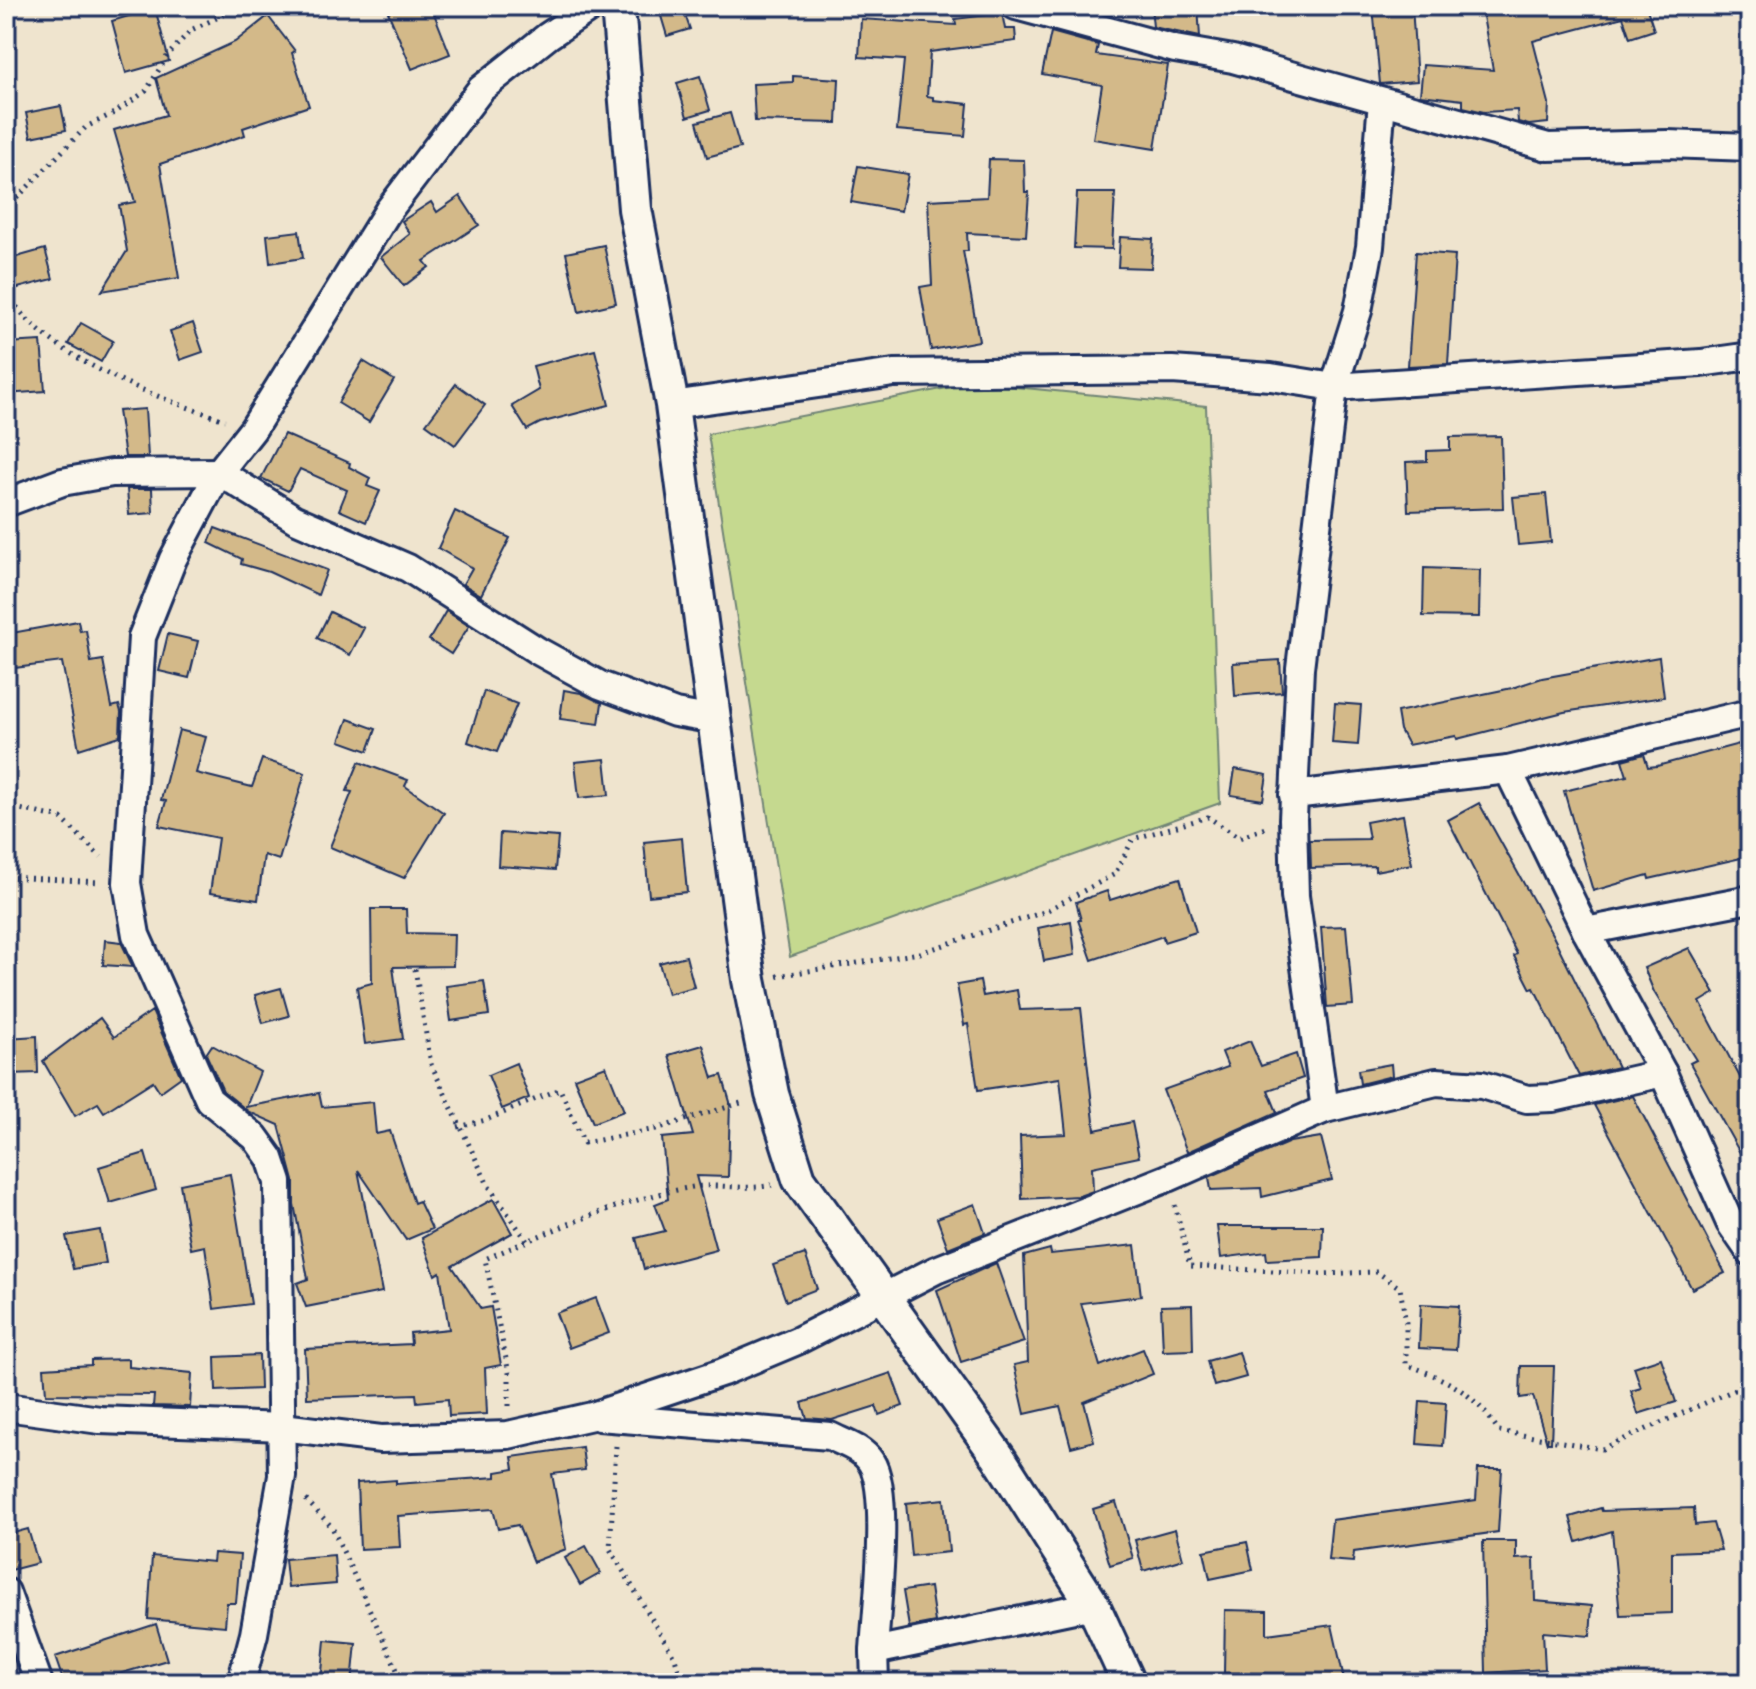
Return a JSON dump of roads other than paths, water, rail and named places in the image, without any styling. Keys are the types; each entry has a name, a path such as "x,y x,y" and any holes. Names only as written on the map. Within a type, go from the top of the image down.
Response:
{"street":[{"path":"241,1683 254,1634 282,1476 278,1182 270,1158 255,1137 209,1100 136,935 127,883 142,637 173,559 219,472 253,429 388,211 481,89 593,6"},
{"path":"618,6 635,209 672,405 749,980 772,1094 799,1179 999,1458 1093,1605 1129,1683"},
{"path":"1016,6 1175,49 1233,59 1548,147 1667,144 1750,147"},
{"path":"1325,1109 1295,896 1293,807 1300,668 1334,387 1358,311 1370,247 1382,101"},
{"path":"672,405 894,373 1172,370 1271,377 1334,387 1701,363 1750,356"},
{"path":"6,503 62,482 112,473 151,470 219,472 295,519 408,568 538,651 600,685 675,713 715,720"},
{"path":"1293,807 1508,770 1750,713"},
{"path":"1508,770 1586,931 1663,1073 1730,1223 1750,1252"},
{"path":"1586,931 1750,899"},
{"path":"6,1407 100,1420 282,1427 381,1439 508,1435 592,1416 723,1372 797,1341 936,1270 1168,1178 1325,1109 1436,1082 1482,1085 1527,1099 1553,1098 1663,1073"},
{"path":"592,1416 618,1421 830,1436 863,1452 872,1464 881,1505 875,1683"},
{"path":"6,1592 39,1683"},
{"path":"874,1651 1093,1605"}]}
